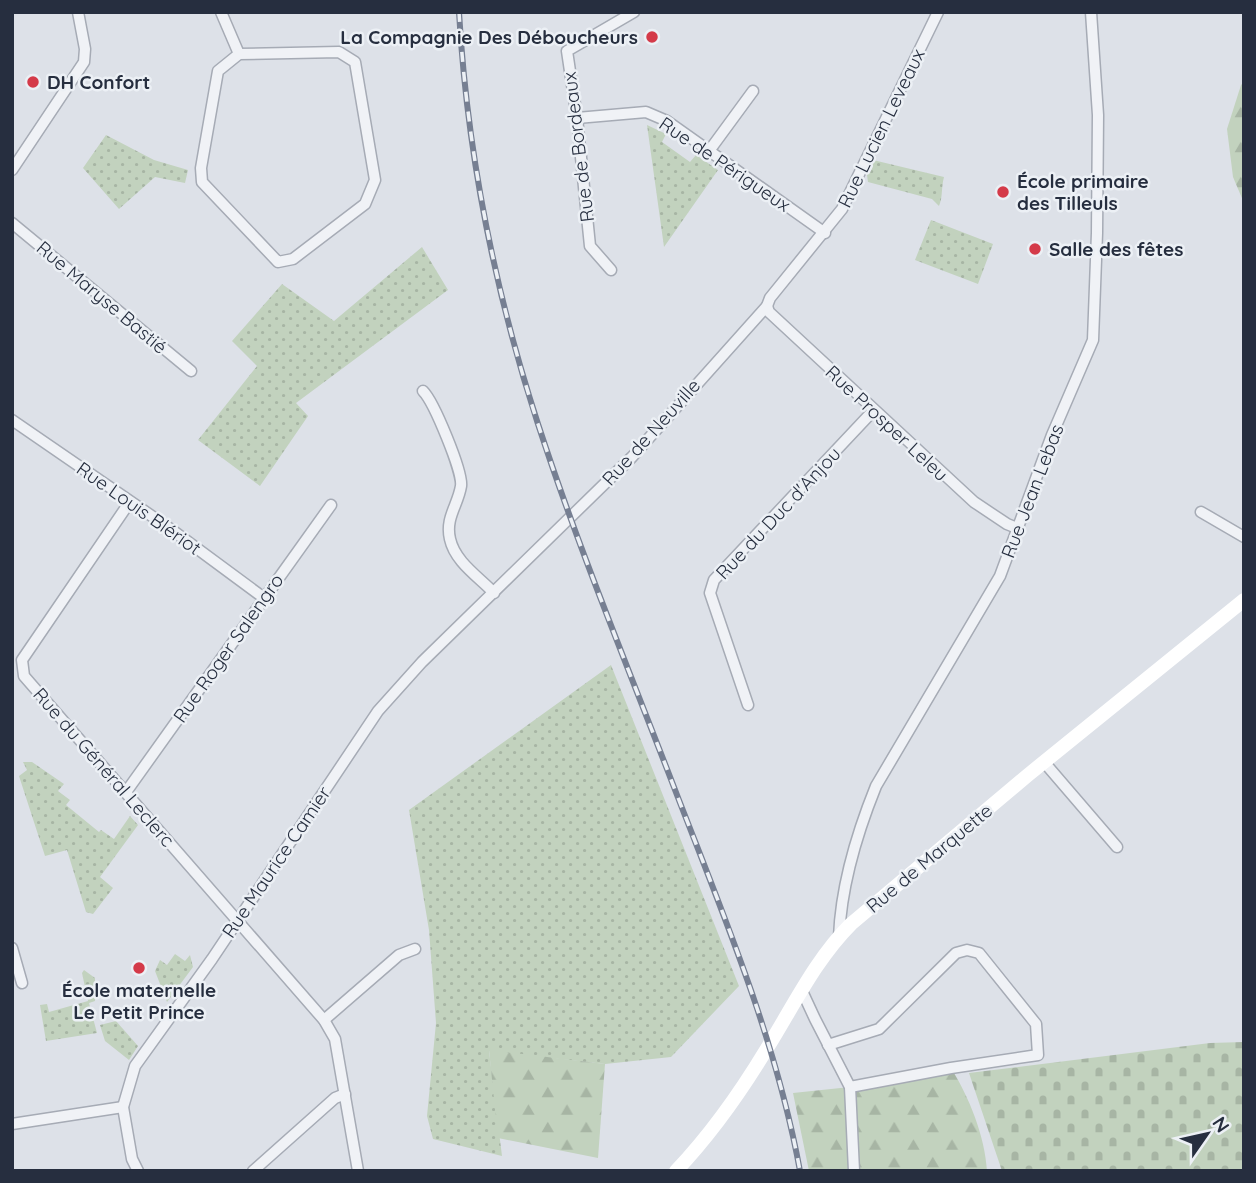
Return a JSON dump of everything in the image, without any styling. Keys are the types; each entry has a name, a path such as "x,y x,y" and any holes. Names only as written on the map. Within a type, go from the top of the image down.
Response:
{"street":[{"path":"12,170 84,62 85,49 78,12"},
{"path":"221,12 239,54"},
{"name":"Rue de Bordeaux","path":"611,271 590,246 567,51 634,12"},
{"name":"Rue Lucien Leveaux","path":"767,306 770,298 842,209 938,12"},
{"name":"Rue Jean Lebas","path":"839,937 843,899 863,817 876,786 1000,576 1052,435 1093,340 1098,115 1091,12"},
{"path":"338,52 355,62 374,180 365,204 293,259 278,262 202,182 201,168 218,71 239,54 338,52"},
{"path":"709,150 753,91"},
{"name":"Rue de Périgueux","path":"577,118 646,112 667,121 825,233"},
{"name":"Rue Maryse Bastié","path":"12,223 191,371"},
{"name":"Rue Prosper Leleu","path":"767,306 769,312 873,411 974,502 1017,528"},
{"name":"Rue de Neuville","path":"533,554 632,457 767,306"},
{"path":"423,391 434,405 461,478 460,492 450,517 450,539 459,557 494,593"},
{"name":"Rue du Duc d'Anjou","path":"748,705 710,593 714,580 873,411"},
{"name":"Rue Louis Blériot","path":"12,420 172,530 264,598"},
{"name":"Rue du Général Leclerc","path":"130,503 22,660 24,676 324,1020 335,1039 358,1171"},
{"name":"Rue Roger Salengro","path":"126,792 331,505"},
{"path":"1201,512 1244,537"},
{"name":"Rue Maurice Camier","path":"123,1107 135,1066 212,959 378,711 422,662 533,554"},
{"name":"Rue de Marquette","path":"676,1171 718,1122 839,937 873,904 1244,600"},
{"path":"1044,762 1117,847"},
{"path":"12,948 22,983"},
{"path":"324,1020 399,954 415,948"},
{"path":"828,1045 879,1029 956,953 967,950 979,953 1036,1024 1038,1055 850,1087"},
{"path":"802,990 850,1087 854,1171"},
{"path":"253,1171 335,1098 345,1094"},
{"path":"12,1124 123,1107 132,1159 138,1171"}],"green space":[{"path":"1244,82 1244,203 1233,177 1227,129"},
{"path":"647,125 666,134 662,142 690,162 696,155 718,170 664,247"},
{"path":"106,135 154,160 188,170 185,183 155,177 119,209 83,168"},
{"path":"873,160 944,177 939,206 932,199 868,182 867,175"},
{"path":"931,220 993,244 978,284 915,260"},
{"path":"422,247 448,290 296,403 308,416 260,486 198,440 257,366 232,341 282,284 334,321"},
{"path":"611,665 739,986 671,1057 605,1064 489,1051 502,1156 433,1139 427,1116 436,1023 429,930 409,810"},
{"path":"23,762 32,762 64,784 58,791 70,800 66,805 99,832 101,830 114,839 130,816 138,825 100,877 113,888 93,914 86,912 67,850 45,856 19,776 27,770"},
{"path":"175,954 185,961 190,955 193,967 167,1002 155,971 160,960 167,965"},
{"path":"84,970 95,978 95,1001 89,1003 97,1033 46,1041 40,1005 47,1004 49,1012 88,1001 82,973"},
{"path":"116,1021 138,1046 129,1060 105,1041 100,1025"},
{"path":"1244,1042 1244,1171 1002,1171 969,1073 1210,1043"},
{"path":"489,1050 605,1064 598,1158 498,1138"},
{"path":"951,1068 975,1117 987,1171 809,1171 793,1093 850,1087"}],"railway":[{"path":"459,12 469,116 485,221 523,374 588,564 748,980 777,1074 800,1171"}],"place":[{"name":"La Compagnie Des Déboucheurs","path":"652,37"},
{"name":"DH Confort","path":"33,82"},
{"name":"École primaire des Tilleuls","path":"1003,192"},
{"name":"Salle des fêtes","path":"1035,249"},
{"name":"École maternelle Le Petit Prince","path":"139,968"}]}
